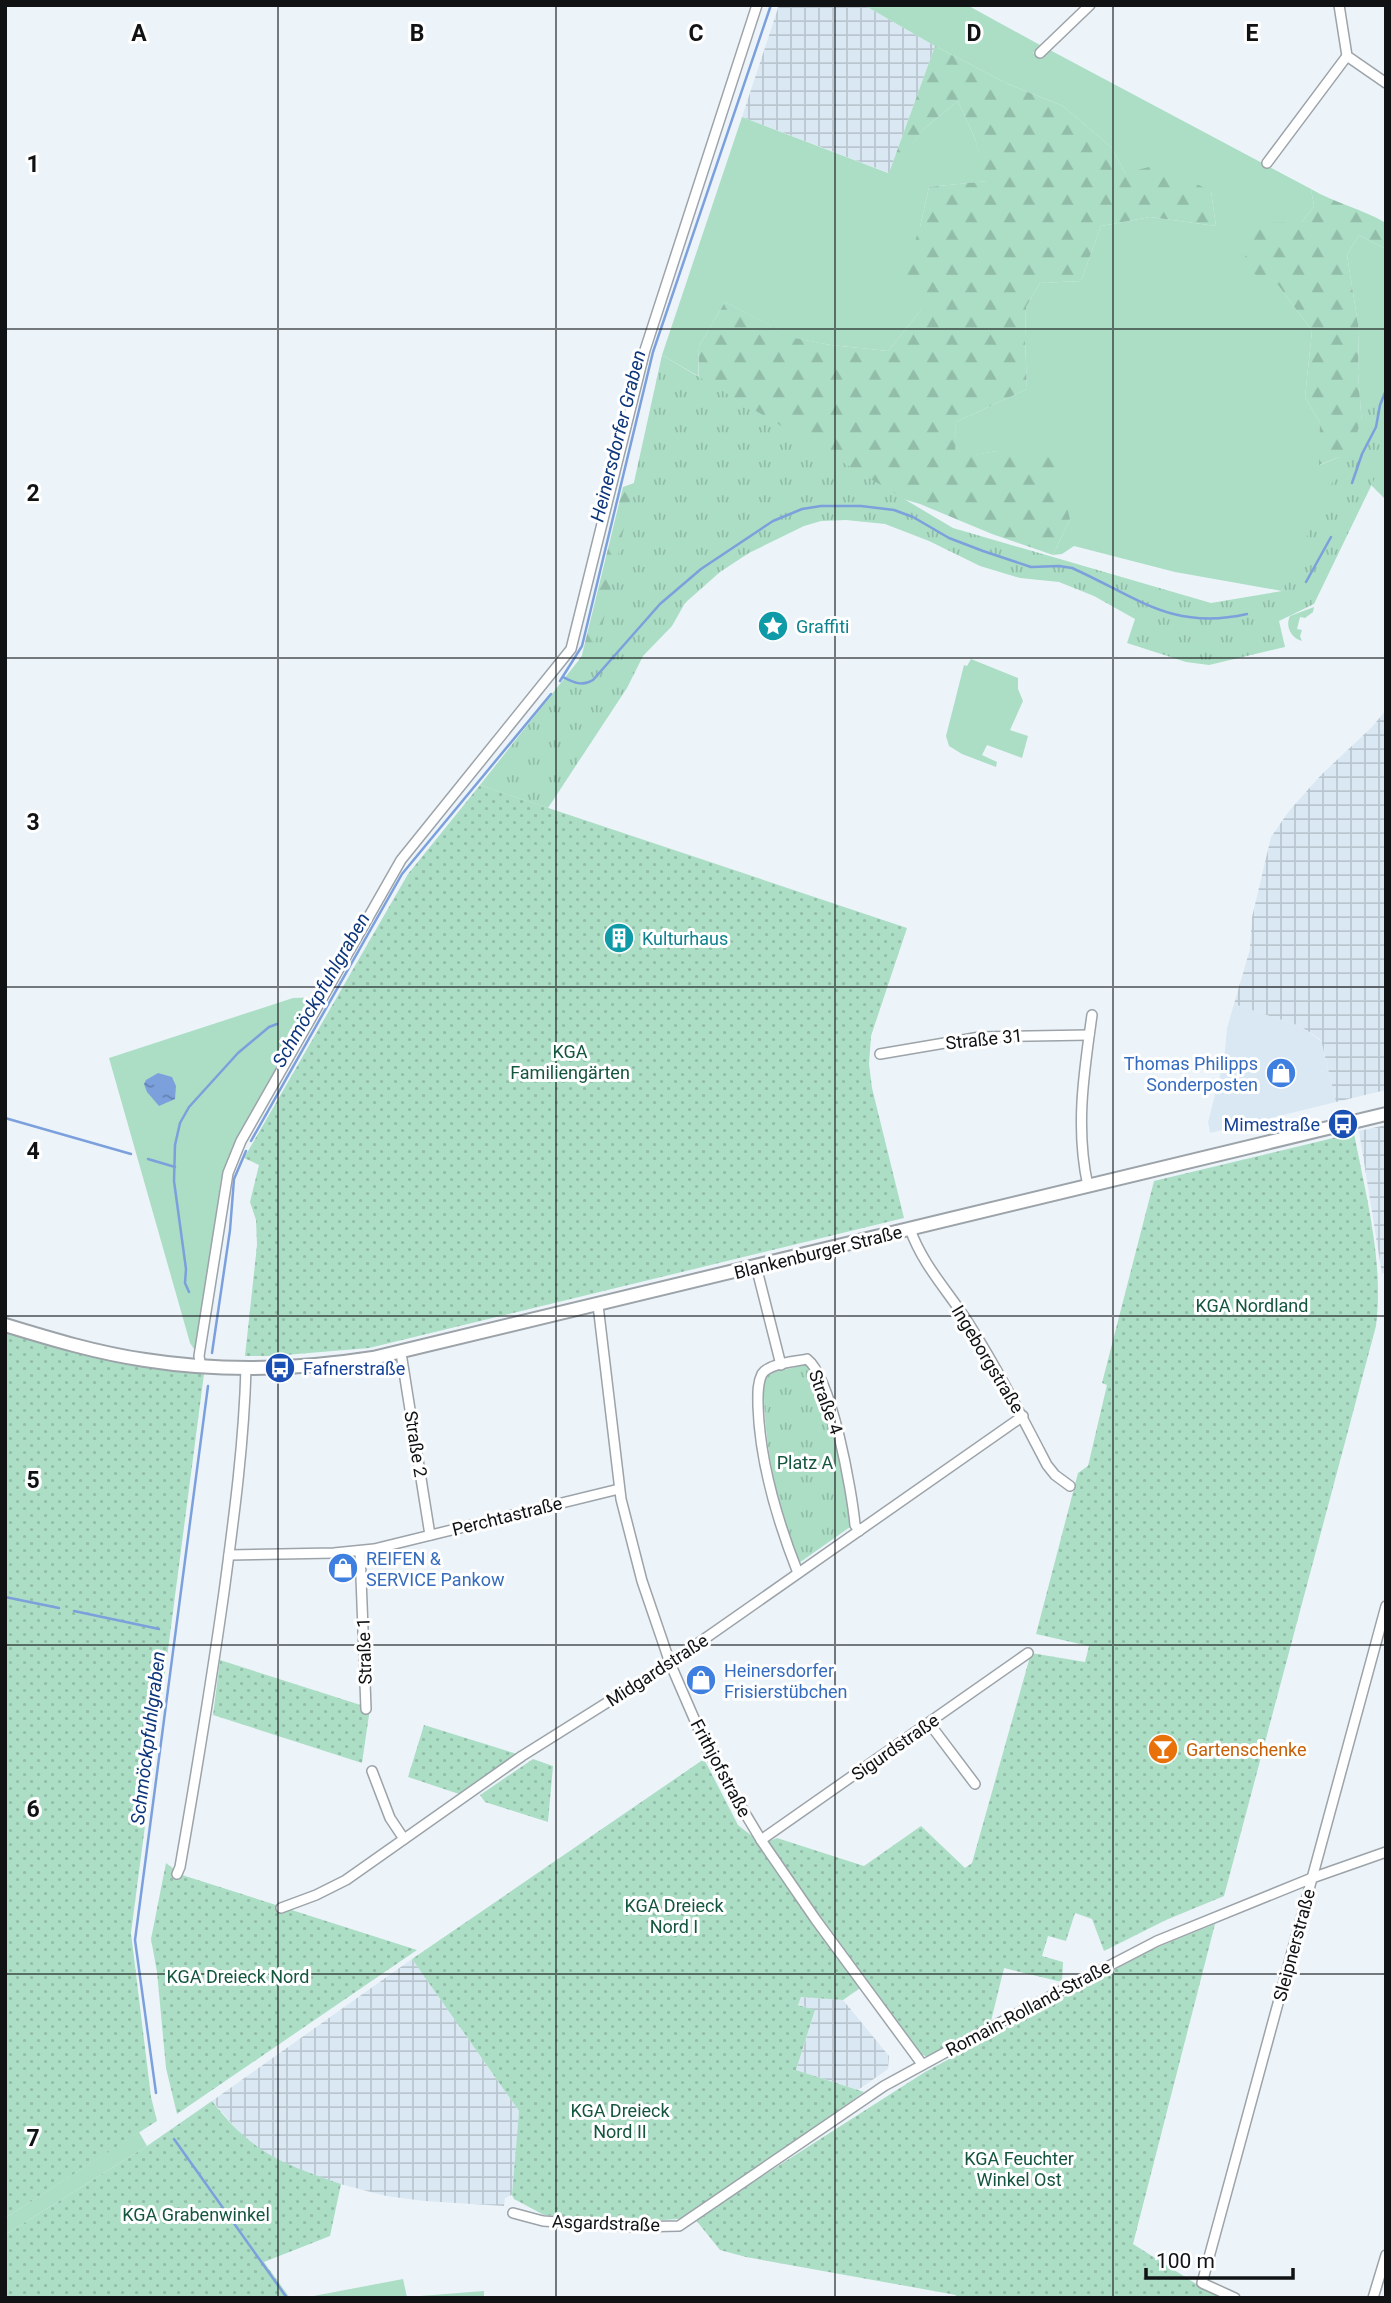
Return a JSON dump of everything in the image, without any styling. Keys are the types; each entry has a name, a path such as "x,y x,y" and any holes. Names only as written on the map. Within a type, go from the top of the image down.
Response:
{"main road":[{"name":"Blankenburger Straße","path":"5,1325 120,1355 201,1367 321,1365 401,1353 1386,1114"}],"street":[{"path":"201,1367 199,1356 225,1186 241,1140 401,860 572,649 645,350 758,5"},
{"path":"1040,53 1090,5"},
{"path":"1267,163 1347,56 1339,5"},
{"path":"1347,56 1386,83"},
{"path":"1088,1186 1082,1155 1080,1105 1092,1014"},
{"name":"Straße 31","path":"880,1054 980,1037 1089,1035"},
{"name":"Ingeborgstraße","path":"911,1229 921,1256 965,1317 1023,1416 1047,1465 1070,1486"},
{"name":"Straße 4","path":"756,1266 781,1365 807,1359 814,1367 842,1446 855,1525 859,1531"},
{"name":"Frithjofstraße","path":"598,1305 619,1489 635,1556 670,1663 709,1753 761,1840 922,2064"},
{"name":"Straße 2","path":"401,1353 430,1535"},
{"path":"781,1365 769,1368 763,1373 758,1388 759,1423 773,1502 798,1573"},
{"path":"177,1874 207,1714 229,1555 242,1458 246,1368"},
{"name":"Midgardstraße","path":"281,1908 346,1880 522,1756 670,1663 1023,1416"},
{"name":"Perchtastraße","path":"229,1555 360,1551 619,1489"},
{"name":"Straße 1","path":"360,1551 366,1709"},
{"name":"Sleipnerstraße","path":"1236,2298 1202,2283 1386,1606"},
{"name":"Sigurdstraße","path":"761,1840 1028,1653"},
{"path":"929,1723 975,1784"},
{"path":"372,1771 390,1818 404,1839"},
{"name":"Romain-Rolland-Straße","path":"696,2215 884,2086 922,2064 1157,1941 1312,1878 1386,1852"},
{"name":"Asgardstraße","path":"513,2213 542,2221 633,2227 679,2225 696,2215"},
{"path":"1373,2298 1386,2255"}],"shaded area":[{"path":"779,5 864,5 935,46 889,173 742,117"},
{"path":"1386,710 1386,1090 1336,1102 1321,1040 1300,1026 1234,1004 1250,949 1252,917 1271,837 1289,811 1321,775 1372,727"},
{"path":"1234,1004 1300,1026 1321,1041 1336,1102 1210,1133 1208,1122 1224,1060 1227,1028"},
{"path":"1386,1125 1386,1271 1382,1274 1359,1131"},
{"path":"412,1959 519,2111 512,2195 505,2198 504,2206 386,2196 340,2184 284,2164 248,2142 212,2101"},
{"path":"801,1997 843,2000 889,2056 888,2069 858,2090 796,2070 815,2011 798,2004"}],"green space":[{"path":"864,5 967,5 1040,45 1033,53 1040,58 1048,49 1311,189 1314,206 1302,222 1278,285 1312,331 1305,397 1320,423 1320,465 1339,457 1362,426 1358,373 1359,330 1347,255 1359,235 1386,249 1386,385 1282,591 1175,572 1074,546 1062,554 1053,555 1070,519 997,451 954,459 956,422 1027,389 1026,307 1040,283 1081,281 1101,226 1150,217 1216,226 1211,191 1125,173 1112,148 1063,106 1008,84"},
{"path":"935,46 1008,84 1063,106 1112,148 1125,173 1157,165 1211,191 1216,226 1150,217 1101,226 1081,281 1040,283 1026,307 1027,389 956,422 955,458 997,451 1052,452 1070,519 1053,555 992,534 920,504 846,482 580,663 623,487 662,473 698,393 699,346 725,302 795,338 888,351 921,310 903,275 920,227 929,187 987,181 975,139 958,101 926,127 889,173"},
{"path":"958,101 975,139 988,181 929,187 920,227 921,310 888,351 794,338 725,302 699,346 698,376 662,355 742,117 888,173 926,127"},
{"path":"1311,189 1386,223 1386,249 1359,235 1347,255 1359,330 1358,373 1362,426 1348,464 1339,457 1319,465 1320,423 1305,397 1312,331 1278,285 1241,268 1258,223 1302,222 1314,206"},
{"path":"662,355 953,528 1211,603 1282,591 1386,366 1386,455 1314,604 1279,621 1285,647 1209,665 1186,662 1127,643 1135,619 1094,596 1059,582 1020,578 980,566 929,541 885,524 846,520 821,521 804,526 749,553 720,572 685,603 672,626 643,656 627,688 548,808 480,785 601,632"},
{"path":"1386,440 1386,497 1384,498 1370,484"},
{"path":"1314,607 1313,612 1305,618 1300,617 1297,629 1302,630 1302,641 1292,634 1289,628 1290,616"},
{"path":"971,659 1018,678 1018,689 1023,701 1010,730 1028,736 1022,758 987,745 982,755 997,762 996,767 949,746 946,736 964,665 967,666"},
{"name":"KGA Familiengärten","path":"480,785 907,928 871,1036 869,1064 872,1088 904,1218 369,1348 245,1356 257,1245 256,1220 250,1202 259,1165 244,1158 408,874"},
{"path":"320,997 232,1148 221,1179 196,1352 190,1343 109,1058 293,998"},
{"path":"1354,1133 1376,1253 1376,1326 1224,1896 1166,1920 1104,1951 1092,1919 1075,1913 1066,1941 1048,1936 1042,1956 1063,1962 1062,1982 1004,1968 991,2021 928,2057 920,2054 866,1984 843,2000 801,1997 798,2005 815,2010 796,2070 864,2092 697,2211 678,2219 633,2222 544,2215 514,2199 512,2195 519,2111 412,1959 704,1759 738,1825 762,1844 777,1838 864,1866 921,1826 965,1868 972,1863 1031,1653 1085,1662 1089,1646 1036,1634 1078,1473 1088,1466 1107,1385 1102,1383 1154,1181"},
{"path":"5,1325 72,1345 201,1367 204,1374 131,1933 151,2097 157,2121 5,2218"},
{"name":"Platz A","path":"807,1364 823,1403 835,1444 850,1527 799,1563 772,1470 765,1423 764,1375"},
{"path":"220,1660 370,1708 362,1763 213,1715"},
{"path":"424,1725 517,1754 459,1794 408,1777"},
{"path":"533,1759 553,1766 548,1822 485,1802 480,1795"},
{"name":"KGA Dreieck Nord","path":"166,1863 182,1875 417,1950 177,2114 166,2068 157,1972 151,1939"},
{"name":"KGA Feuchter Winkel Ost","path":"1215,1924 1133,2244 1201,2287 1226,2298 956,2298 956,2295 720,2250 695,2219 925,2072 1153,1949"},
{"name":"KGA Grabenwinkel","path":"212,2101 255,2145 284,2162 341,2184 330,2236 264,2262 290,2298 5,2298 5,2235 147,2146"},
{"path":"139,2132 147,2146 5,2235 5,2218"},
{"path":"403,2279 407,2297 484,2291 484,2298 303,2298"}],"water":[{"path":"158,1073 172,1077 176,1086 175,1099 159,1106 144,1084"}],"waterway":[{"name":"Heinersdorfer Graben","path":"560,681 582,646 653,352 771,5"},
{"name":"Schmöckpfuhlgraben","path":"1352,483 1362,454 1376,427 1386,390"},
{"name":"Schmöckpfuhlgraben","path":"563,677 581,683 593,680 660,604 701,569 773,521 802,509 821,506 861,506 894,510 913,517 949,538 1031,567 1072,568 1136,600 1176,615 1221,618 1247,614"},
{"name":"Schmöckpfuhlgraben","path":"1306,582 1331,537"},
{"name":"Schmöckpfuhlgraben","path":"251,1141 402,874 551,694"},
{"path":"189,1292 185,1283 186,1269 174,1181 175,1145 180,1123 189,1107 238,1053 269,1027 277,1024"},
{"path":"5,1118 131,1154"},
{"name":"Schmöckpfuhlgraben","path":"212,1353 230,1230 234,1179 246,1151"},
{"path":"148,1159 175,1167"},
{"name":"Schmöckpfuhlgraben","path":"156,2093 135,1940 208,1386"},
{"path":"5,1597 59,1608"},
{"path":"74,1611 159,1629"},
{"name":"Schmöckpfuhlgraben","path":"174,2139 287,2298"}],"place":[{"name":"Graffiti","path":"773,626"},
{"name":"Kulturhaus","path":"619,938"},
{"name":"Thomas Philipps Sonderposten","path":"1281,1073"},
{"name":"Mimestraße","path":"1343,1124"},
{"name":"Fafnerstraße","path":"280,1368"},
{"name":"REIFEN & SERVICE Pankow","path":"343,1568"},
{"name":"Heinersdorfer Frisierstübchen","path":"701,1680"},
{"name":"Gartenschenke","path":"1163,1749"}],"park label":[{"name":"KGA Nordland","path":"1252,1305"},
{"name":"KGA Dreieck Nord I","path":"674,1916"},
{"name":"KGA Dreieck Nord II","path":"620,2120"}]}
